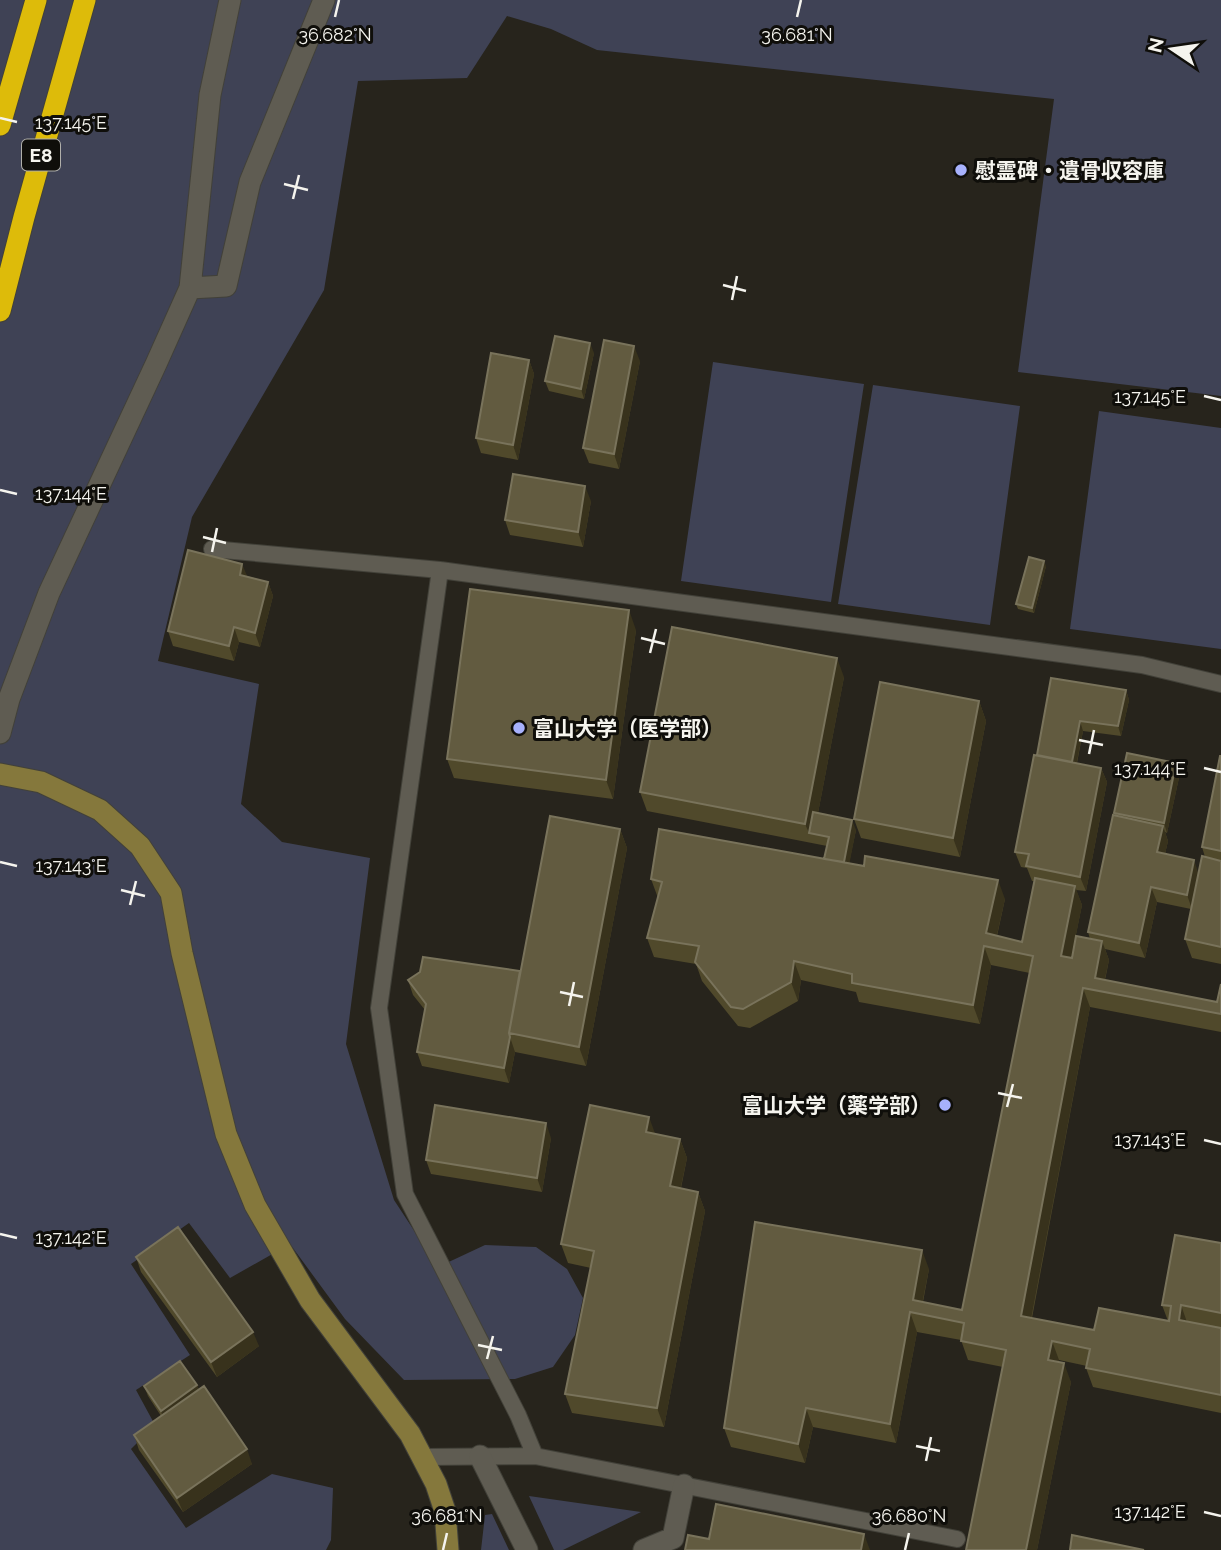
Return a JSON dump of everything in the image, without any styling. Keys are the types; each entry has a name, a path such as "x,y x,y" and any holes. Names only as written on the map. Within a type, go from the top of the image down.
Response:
{"highway":[{"name":"E8","path":"0,125 37,0"},
{"name":"E8","path":"0,311 85,0"}],"street":[{"path":"0,733 9,699 49,593 190,288 210,95 230,0"},
{"path":"190,288 226,286 250,182 324,0"},
{"path":"0,774 41,782 100,810 140,846 171,893 226,1134 254,1205 310,1300 410,1434 436,1484 445,1511 448,1550"},
{"path":"480,1457 527,1550"},
{"path":"644,1550 672,1544 684,1485"}],"lane":[{"path":"212,549 440,570 1142,665 1221,684"},
{"path":"440,570 379,1008 405,1194 518,1415 535,1456"},
{"path":"422,1457 535,1456 957,1539"}],"shaded area":[{"path":"0,0 1221,0 1221,396 1018,372 1054,99 597,50 551,29 507,16 467,78 358,81 324,290 192,517 158,661 259,684 241,804 282,842 370,858 346,1044 394,1200 438,1267 485,1245 536,1247 567,1269 583,1298 575,1335 553,1367 515,1379 404,1380 345,1319 290,1244 230,1278 189,1223 131,1264 190,1355 136,1390 155,1425 131,1449 186,1528 272,1474 333,1488 331,1540 326,1550 0,1550"},
{"path":"713,362 864,384 831,602 681,581"},
{"path":"873,385 1020,406 990,625 838,604"},
{"path":"1099,411 1221,428 1221,649 1070,629"},
{"path":"529,1496 641,1512 563,1550 554,1550"},
{"path":"492,1514 509,1550 481,1550 485,1515"}],"building":[{"path":"555,336 590,343 581,389 545,381"},
{"path":"604,340 634,346 614,454 583,448"},
{"path":"491,353 529,360 513,445 476,438"},
{"path":"513,474 585,486 578,532 505,520"},
{"path":"188,550 242,564 240,575 268,582 255,633 234,627 229,646 168,631"},
{"path":"1029,557 1044,561 1032,608 1016,604"},
{"path":"470,589 629,610 606,780 447,759"},
{"path":"672,627 837,658 805,824 640,792"},
{"path":"1051,678 1126,690 1118,726 1080,721 1072,762 1037,755"},
{"path":"880,682 979,701 953,838 854,819"},
{"path":"1127,753 1176,763 1164,823 1114,813"},
{"path":"1034,755 1101,768 1080,877 1026,866 1029,854 1015,852"},
{"path":"1221,756 1221,851 1202,847"},
{"path":"813,812 852,820 844,862 824,859 829,837 809,833"},
{"path":"1113,815 1163,826 1157,852 1194,860 1187,895 1151,887 1139,943 1088,932"},
{"path":"550,816 620,829 579,1047 509,1033"},
{"path":"659,829 864,866 865,856 998,880 986,933 1022,942 1035,878 1075,886 1061,956 1072,958 1076,936 1102,941 1095,978 1217,1002 1221,984 1221,1014 1083,988 1021,1316 1094,1330 1099,1308 1169,1321 1171,1306 1162,1305 1175,1235 1221,1243 1221,1313 1181,1305 1179,1320 1221,1328 1221,1395 1086,1368 1090,1349 1052,1341 1048,1360 1064,1363 1026,1550 966,1550 1006,1350 961,1341 964,1323 910,1312 890,1424 806,1408 798,1444 724,1428 755,1222 922,1250 913,1300 962,1310 1033,956 984,946 973,1005 852,983 852,974 794,961 791,982 743,1009 731,1007 695,962 699,946 647,938 662,882 651,879"},
{"path":"1202,856 1221,861 1221,947 1185,939"},
{"path":"423,957 520,971 504,1068 417,1052 426,1004 408,980 420,972"},
{"path":"435,1105 546,1123 537,1178 426,1160"},
{"path":"590,1105 649,1117 646,1132 680,1139 670,1186 698,1192 657,1408 565,1394 594,1251 561,1244"},
{"path":"178,1227 253,1332 211,1362 136,1257"},
{"path":"180,1361 197,1385 161,1411 144,1386"},
{"path":"204,1386 247,1449 177,1498 134,1435"},
{"path":"716,1504 864,1534 861,1550 685,1550 688,1535 709,1539"},
{"path":"1072,1535 1144,1550 1070,1550"}],"place":[{"name":"慰霊碑・遺骨収容庫","path":"961,170"},
{"name":"富山大学（医学部）","path":"519,728"},
{"name":"富山大学（薬学部）","path":"945,1105"}]}
